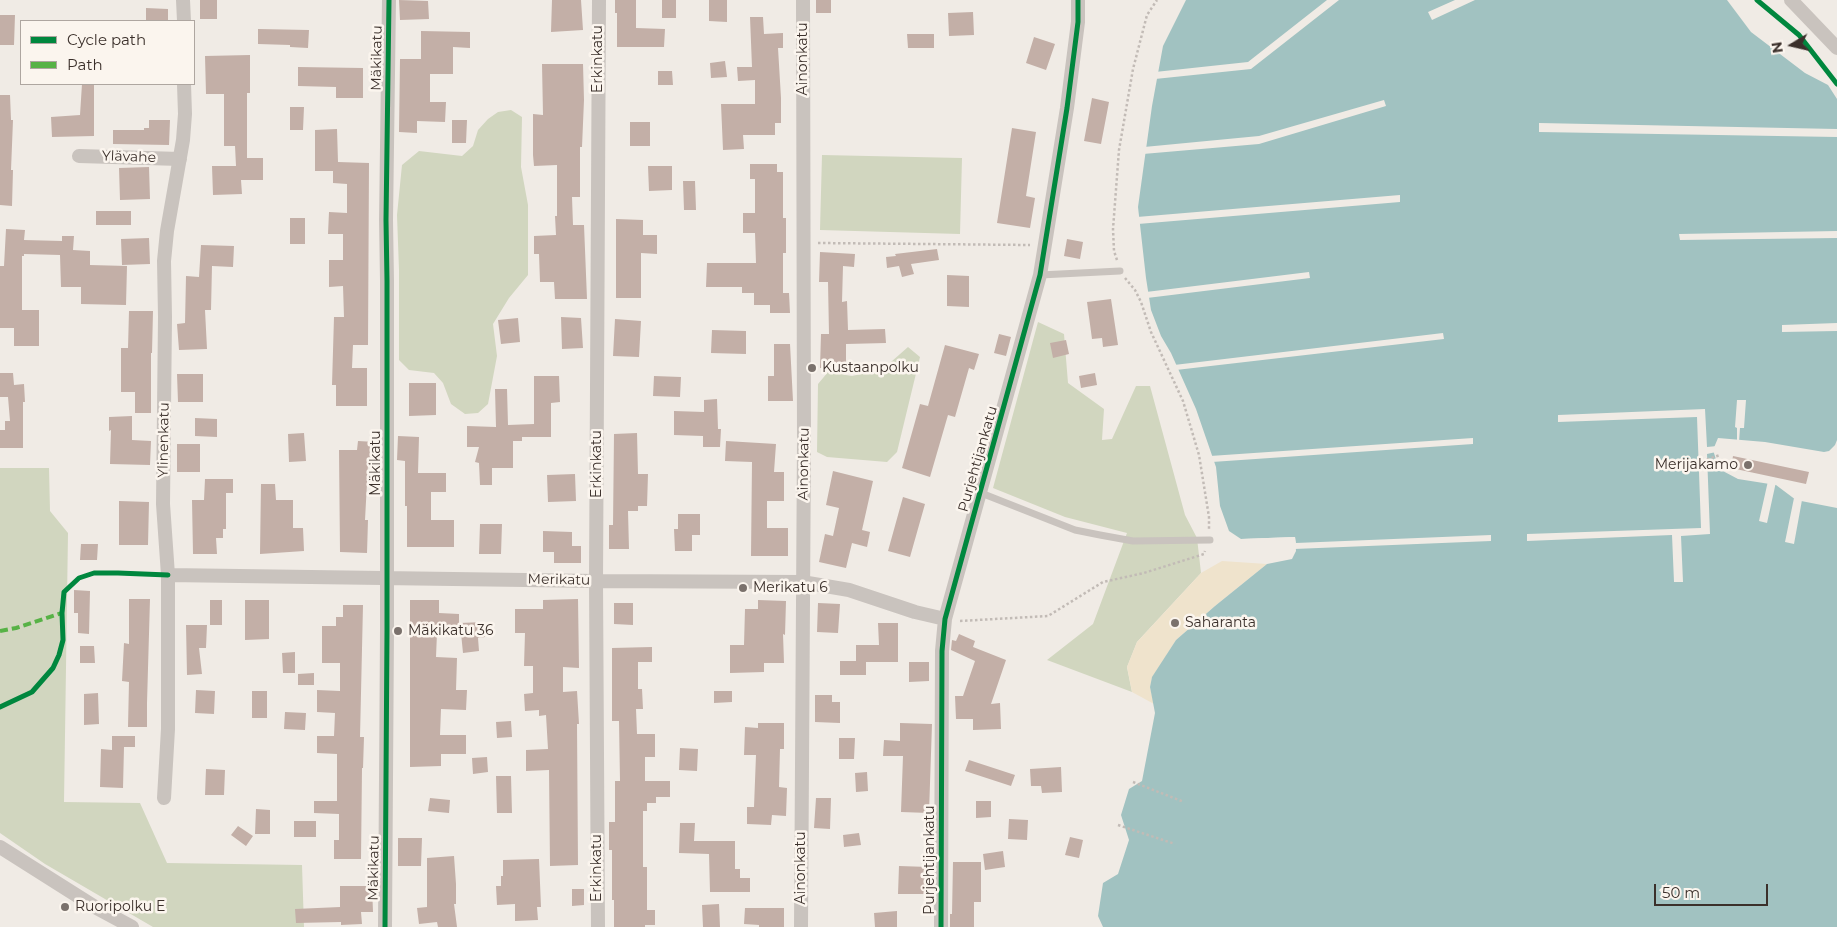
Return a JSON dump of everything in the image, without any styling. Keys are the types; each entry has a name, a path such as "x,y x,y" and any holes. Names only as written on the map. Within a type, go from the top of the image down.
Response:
{"street":[{"path":"183,0 184,20"},
{"name":"Mäkikatu","path":"384,927 387,577 386,220 389,0"},
{"name":"Erkinkatu","path":"598,927 596,581 599,0"},
{"name":"Ainonkatu","path":"801,927 804,243 803,0"},
{"name":"Purjehtijankatu","path":"941,927 942,651 945,619 1040,275 1067,108 1078,22 1078,0"},
{"path":"1791,0 1837,48"},
{"name":"Ylinenkatu","path":"164,798 168,729 168,575 163,504 164,261 167,231 183,140 185,114 184,85"},
{"name":"Ylävahe","path":"80,156 180,158"},
{"name":"Merikatu","path":"168,575 802,582 849,590 915,612 945,619"},
{"path":"0,847 95,907 132,927"}],"lane":[{"path":"1040,275 1120,271"},
{"path":"981,493 1075,530 1100,536 1133,541 1210,540"}],"path":[{"path":"945,619 967,621 1048,616 1103,582 1144,573 1204,554 1210,540 1209,517 1199,455 1182,401 1151,332 1142,302 1120,271 1114,251 1113,229 1119,150 1133,70 1147,15 1156,0"},
{"path":"804,243 1045,245"},
{"path":"1702,461 1720,455"},
{"path":"1133,782 1184,802"},
{"path":"1118,825 1175,844"}],"green space":[{"path":"511,110 522,117 521,167 528,205 528,275 509,298 493,324 497,356 488,404 478,413 465,414 451,404 443,383 434,373 409,370 399,360 397,215 402,165 419,151 462,156 473,146 478,130 488,119 498,112"},
{"path":"822,155 962,158 960,234 820,230"},
{"path":"1038,322 1064,334 1068,383 1104,409 1102,440 1112,439 1136,386 1150,386 1185,515 1197,538 1201,573 1137,642 1127,667 1132,692 1047,660 1093,624 1127,533 1065,517 993,488"},
{"path":"908,347 920,357 897,452 887,462 827,457 817,452 818,384 828,372 852,376 883,369"},
{"path":"0,468 49,468 50,511 68,533 64,802 140,803 167,863 302,865 304,927 153,927 45,864 0,833"}],"sand":[{"name":"Saharanta","path":"1222,561 1267,564 1176,640 1152,678 1150,687 1154,704 1132,692 1127,667 1137,642 1201,573"}],"water":[{"path":"1186,0 1727,0 1751,32 1805,73 1828,85 1837,99 1837,440 1829,451 1824,452 1765,442 1718,438 1713,450 1719,469 1738,479 1776,485 1796,500 1837,508 1837,927 1103,927 1098,916 1103,883 1118,874 1129,840 1121,815 1129,789 1142,781 1155,713 1150,687 1152,677 1176,640 1267,564 1292,559 1296,551 1295,537 1241,539 1229,531 1220,506 1216,467 1196,409 1171,353 1161,336 1151,310 1138,207 1152,106 1163,46"}],"pier":[{"path":"1327,0 1339,0 1251,69 1155,79 1155,72 1248,62"},
{"path":"1455,0 1475,0 1432,20 1428,12"},
{"path":"1384,100 1386,106 1259,144 1143,154 1144,147 1259,136"},
{"path":"1539,123 1837,129 1837,137 1539,132"},
{"path":"1400,195 1400,202 1138,224 1137,217"},
{"path":"1837,231 1837,238 1680,240 1679,234"},
{"path":"1309,272 1310,278 1147,298 1146,292"},
{"path":"1837,323 1837,331 1782,332 1782,325"},
{"path":"1443,333 1444,339 1176,370 1174,365"},
{"path":"1737,400 1746,400 1744,428 1740,428 1739,442 1737,442 1737,428 1735,427"},
{"path":"1705,409 1707,447 1717,446 1716,452 1707,454 1710,534 1681,536 1683,582 1674,582 1672,535 1527,541 1527,534 1701,528 1697,417 1558,422 1558,415"},
{"path":"1473,438 1473,444 1212,462 1210,456"},
{"path":"1768,481 1776,482 1767,523 1759,521"},
{"path":"1794,498 1802,500 1794,544 1785,542"},
{"path":"1491,535 1491,541 1294,549 1293,540 1241,542 1241,539 1295,537 1296,543"}],"building":[{"path":"200,0 217,0 217,19 200,19"},
{"path":"399,0 428,1 429,19 400,20"},
{"path":"552,0 581,0 583,30 551,32"},
{"path":"615,0 636,0 636,28 665,29 664,47 617,47"},
{"path":"662,0 676,0 676,18 662,18"},
{"path":"709,0 727,0 727,22 709,21"},
{"path":"816,0 831,0 831,13 816,13"},
{"path":"146,8 168,9 168,20 146,20"},
{"path":"973,12 974,35 949,36 948,13"},
{"path":"0,15 15,15 14,45 0,45"},
{"path":"750,17 763,17 764,34 783,33 783,48 778,48 781,123 775,123 775,135 743,135 744,149 723,150 721,104 755,104 755,80 738,81 737,67 752,67"},
{"path":"258,29 309,30 308,48 290,47 290,45 258,44"},
{"path":"421,31 470,32 470,48 453,47 453,74 430,74 430,102 446,102 445,122 417,121 417,133 399,132 400,59 421,59"},
{"path":"907,34 934,34 934,48 908,48"},
{"path":"1034,37 1055,44 1046,70 1026,63"},
{"path":"250,55 250,93 247,93 247,158 263,158 263,180 241,180 242,194 213,195 212,166 236,166 235,146 224,146 224,94 206,94 205,56"},
{"path":"725,61 727,77 711,78 710,63"},
{"path":"542,64 583,64 584,100 582,147 580,147 580,197 572,197 573,225 584,225 587,299 555,299 554,282 540,282 539,254 534,254 534,236 556,235 555,216 557,216 557,165 534,166 533,114 543,115"},
{"path":"298,67 363,68 363,98 336,98 336,87 298,86"},
{"path":"658,71 672,71 673,85 658,85"},
{"path":"82,85 94,85 94,136 52,137 51,117 80,115"},
{"path":"0,95 10,95 11,120 13,120 12,206 0,205"},
{"path":"1092,98 1109,102 1101,144 1084,141"},
{"path":"290,107 304,107 303,130 290,130"},
{"path":"149,120 170,120 169,145 113,144 113,130 144,130 144,128 149,128"},
{"path":"452,120 467,120 466,143 452,143"},
{"path":"630,122 650,122 650,146 630,146"},
{"path":"1012,128 1036,132 1026,196 1035,198 1030,228 997,223"},
{"path":"337,129 338,162 369,163 368,345 353,345 352,368 367,368 367,406 336,406 336,385 332,385 334,317 344,317 343,286 329,287 329,260 343,260 343,234 328,234 329,212 347,213 347,184 333,183 333,171 315,171 315,130"},
{"path":"750,164 777,164 777,172 783,172 783,218 786,218 786,253 783,253 783,293 789,293 790,313 770,313 770,305 754,305 754,293 742,293 742,287 706,287 707,263 756,263 755,233 743,233 743,213 755,213 755,179 750,179"},
{"path":"648,166 672,166 672,190 649,191"},
{"path":"149,167 150,199 120,200 119,168"},
{"path":"683,181 695,181 696,210 684,210"},
{"path":"96,211 131,211 131,225 96,225"},
{"path":"290,218 305,218 305,244 290,244"},
{"path":"616,219 643,220 643,235 657,235 657,254 641,253 641,298 616,298"},
{"path":"6,229 25,230 24,240 62,241 62,236 74,236 73,250 90,251 90,265 127,266 126,305 81,304 81,287 61,287 60,255 24,254 22,256 22,310 39,310 39,346 14,346 14,328 0,328 0,266 4,266"},
{"path":"149,238 150,264 122,265 121,239"},
{"path":"1067,239 1083,242 1080,259 1064,256"},
{"path":"201,245 234,246 233,267 212,266 211,310 205,310 207,349 179,350 177,324 185,323 186,276 199,277"},
{"path":"937,249 939,260 911,264 914,274 902,277 899,266 887,268 886,257 896,256 895,254"},
{"path":"820,252 855,254 854,267 843,266 842,302 847,301 848,330 885,329 886,343 846,344 846,368 820,368 821,334 829,334 828,282 819,282"},
{"path":"947,275 969,276 969,307 947,306"},
{"path":"1111,299 1118,345 1103,347 1102,338 1092,339 1087,302"},
{"path":"129,311 153,311 151,413 135,413 135,392 121,392 121,348 128,348"},
{"path":"561,317 581,318 583,348 562,349"},
{"path":"518,318 520,342 501,344 498,320"},
{"path":"615,319 641,321 639,357 613,356"},
{"path":"712,330 746,331 746,354 711,353"},
{"path":"999,334 1011,337 1006,356 994,353"},
{"path":"1066,340 1069,354 1053,358 1050,343"},
{"path":"774,344 790,344 793,401 768,401 768,376 774,376"},
{"path":"945,345 979,354 974,370 969,368 955,417 948,415 930,477 902,468 920,404 928,406"},
{"path":"0,373 13,373 14,385 24,384 23,448 0,448 0,430 5,430 5,421 10,421 8,397 0,397"},
{"path":"1095,373 1097,385 1081,388 1079,376"},
{"path":"177,374 203,374 203,402 178,402"},
{"path":"534,376 559,376 560,402 551,403 551,437 522,437 522,441 513,441 513,468 492,468 492,485 480,485 479,463 475,462 479,447 467,447 467,426 496,427 495,389 507,389 508,425 534,424"},
{"path":"654,376 681,377 680,397 653,396"},
{"path":"409,383 436,383 436,415 409,416"},
{"path":"717,399 718,429 721,429 720,447 703,447 703,436 674,435 674,411 704,412 704,400"},
{"path":"132,416 132,440 151,441 150,465 110,464 111,430 109,431 109,417"},
{"path":"195,418 217,419 217,437 195,436"},
{"path":"304,433 306,461 289,462 288,434"},
{"path":"637,433 638,474 648,474 647,506 638,506 638,511 628,511 629,549 609,549 609,525 613,525 614,434"},
{"path":"398,436 419,437 418,473 446,473 446,492 431,492 431,520 454,520 454,547 407,547 405,461 397,460"},
{"path":"358,441 375,442 374,464 368,464 365,520 368,520 367,553 340,552 339,450 357,450"},
{"path":"726,441 776,444 774,472 784,472 784,501 767,501 767,528 788,528 788,556 751,556 752,462 725,461"},
{"path":"177,444 200,444 200,472 177,472"},
{"path":"1733,456 1809,472 1806,484 1731,468"},
{"path":"833,471 873,481 862,530 870,532 867,547 852,543 846,568 819,562 825,534 833,536 839,508 826,505"},
{"path":"575,474 576,501 548,502 547,475"},
{"path":"205,479 233,479 233,493 226,493 226,529 223,529 223,538 216,538 217,554 193,554 192,500 204,500"},
{"path":"261,484 275,484 276,500 293,500 293,528 303,528 304,551 260,554"},
{"path":"903,497 925,504 910,557 888,551"},
{"path":"119,501 149,502 148,545 119,545"},
{"path":"678,514 700,514 700,535 692,535 692,551 675,551 674,529 678,529"},
{"path":"480,524 502,524 501,554 479,554"},
{"path":"543,531 572,532 572,546 581,546 581,563 554,563 554,552 543,552"},
{"path":"81,544 98,544 97,560 80,560"},
{"path":"74,590 90,591 89,634 78,633 78,613 74,613"},
{"path":"129,599 150,599 147,727 128,727 129,682 122,681 124,643 129,644"},
{"path":"578,599 579,668 563,667 563,692 577,691 579,724 577,724 578,865 550,866 549,770 526,771 526,750 548,749 546,715 539,716 539,710 525,711 524,694 533,693 533,666 524,666 525,633 515,633 515,609 543,609 543,600"},
{"path":"210,600 222,600 222,625 210,625"},
{"path":"245,600 269,600 269,639 245,640"},
{"path":"410,600 439,600 439,613 459,614 459,633 437,633 436,657 457,658 456,690 467,690 466,710 441,709 440,735 466,735 466,754 441,754 441,766 410,767"},
{"path":"758,600 786,601 785,635 783,634 784,663 764,663 764,672 730,673 730,645 744,645 745,609 758,609"},
{"path":"614,603 633,603 633,625 614,624"},
{"path":"818,603 840,604 838,633 817,632"},
{"path":"343,605 363,605 360,737 364,737 361,859 334,859 334,840 339,840 339,814 314,813 314,801 337,801 337,754 317,753 317,736 334,736 335,713 317,712 317,690 340,691 340,663 322,663 322,626 336,626 336,617 343,617"},
{"path":"484,622 485,637 478,638 479,651 463,653 460,623"},
{"path":"878,623 898,623 898,662 866,662 866,675 840,675 840,661 856,661 856,645 879,645"},
{"path":"186,625 207,625 206,648 199,648 202,674 187,675"},
{"path":"959,634 975,641 973,647 1006,660 991,704 1000,703 1001,729 973,730 973,719 956,719 955,696 963,696 975,661 951,650 952,640 956,641"},
{"path":"80,646 94,646 95,663 80,663"},
{"path":"652,647 652,662 638,662 638,689 642,689 643,709 636,709 637,734 655,734 655,757 645,757 645,781 670,781 670,797 656,797 656,803 647,803 647,811 643,811 643,867 647,867 647,910 655,910 655,925 645,925 645,927 614,927 612,850 609,850 609,822 615,822 615,781 620,781 619,721 612,721 612,648"},
{"path":"295,652 295,673 283,673 282,653"},
{"path":"909,662 929,662 929,681 909,682"},
{"path":"314,673 314,685 298,685 298,674"},
{"path":"196,690 215,691 214,714 195,713"},
{"path":"252,691 267,691 267,718 252,718"},
{"path":"714,691 732,691 732,702 714,703"},
{"path":"98,693 99,724 84,725 84,694"},
{"path":"815,695 832,695 832,702 840,702 840,723 815,722"},
{"path":"285,712 306,713 305,730 284,729"},
{"path":"511,721 512,737 497,738 496,722"},
{"path":"758,723 784,723 784,749 780,749 779,787 787,788 786,816 772,815 771,825 747,824 747,807 754,807 756,755 744,755 745,727 758,728"},
{"path":"900,723 932,724 929,813 901,812 903,756 883,756 884,740 900,741"},
{"path":"112,736 135,736 135,747 124,747 123,788 100,787 101,749 112,750"},
{"path":"839,738 855,738 854,759 839,759"},
{"path":"680,748 698,749 697,771 679,770"},
{"path":"487,757 488,772 473,774 472,758"},
{"path":"969,760 1015,775 1011,786 965,771"},
{"path":"1061,767 1062,792 1042,793 1041,786 1031,786 1030,769"},
{"path":"206,769 225,770 224,795 205,795"},
{"path":"867,772 868,791 856,792 855,773"},
{"path":"496,776 511,776 512,813 497,813"},
{"path":"430,798 450,800 449,813 428,811"},
{"path":"816,798 831,798 830,829 814,828"},
{"path":"976,801 991,801 991,817 976,818"},
{"path":"256,809 270,810 270,834 255,834"},
{"path":"1009,819 1028,820 1027,840 1008,839"},
{"path":"294,821 316,821 316,837 294,837"},
{"path":"680,823 695,823 694,841 735,841 735,869 740,869 740,878 750,878 750,892 710,892 709,854 679,853"},
{"path":"238,826 253,836 246,846 231,835"},
{"path":"859,833 861,845 844,847 843,835"},
{"path":"1070,837 1083,840 1079,858 1065,855"},
{"path":"398,838 422,838 421,866 398,866"},
{"path":"1003,851 1005,867 985,870 983,854"},
{"path":"454,856 456,904 454,904 457,927 438,927 437,922 419,924 417,908 427,907 427,858"},
{"path":"539,859 541,907 537,907 538,920 515,921 515,904 497,905 496,886 501,886 503,860"},
{"path":"953,862 981,862 981,902 974,902 974,927 950,927"},
{"path":"899,866 929,867 929,894 898,894"},
{"path":"340,886 372,886 373,912 361,912 362,924 341,925 341,922 296,923 295,909 340,907"},
{"path":"572,889 584,889 584,905 572,906"},
{"path":"719,904 720,927 703,927 702,905"},
{"path":"745,908 784,908 784,927 759,927 759,925 744,924"},
{"path":"897,911 897,927 875,927 874,913"}],"marked path":[{"path":"0,631 16,628 62,613"}],"cycle path":[{"path":"385,927 387,630 386,220 389,0"},
{"path":"941,927 942,651 945,619 1040,275 1067,108 1078,22 1078,0"},
{"path":"1757,0 1799,35 1837,84"},
{"path":"0,707 32,692 53,668 63,640 62,613 64,592 79,578 94,573 168,575"}],"place":[{"name":"Kustaanpolku","path":"812,368"},
{"name":"Merijakamo","path":"1748,465"},
{"name":"Merikatu 6","path":"743,588"},
{"name":"Saharanta","path":"1175,623"},
{"name":"Mäkikatu 36","path":"398,631"},
{"name":"Ruoripolku E","path":"65,907"}]}
